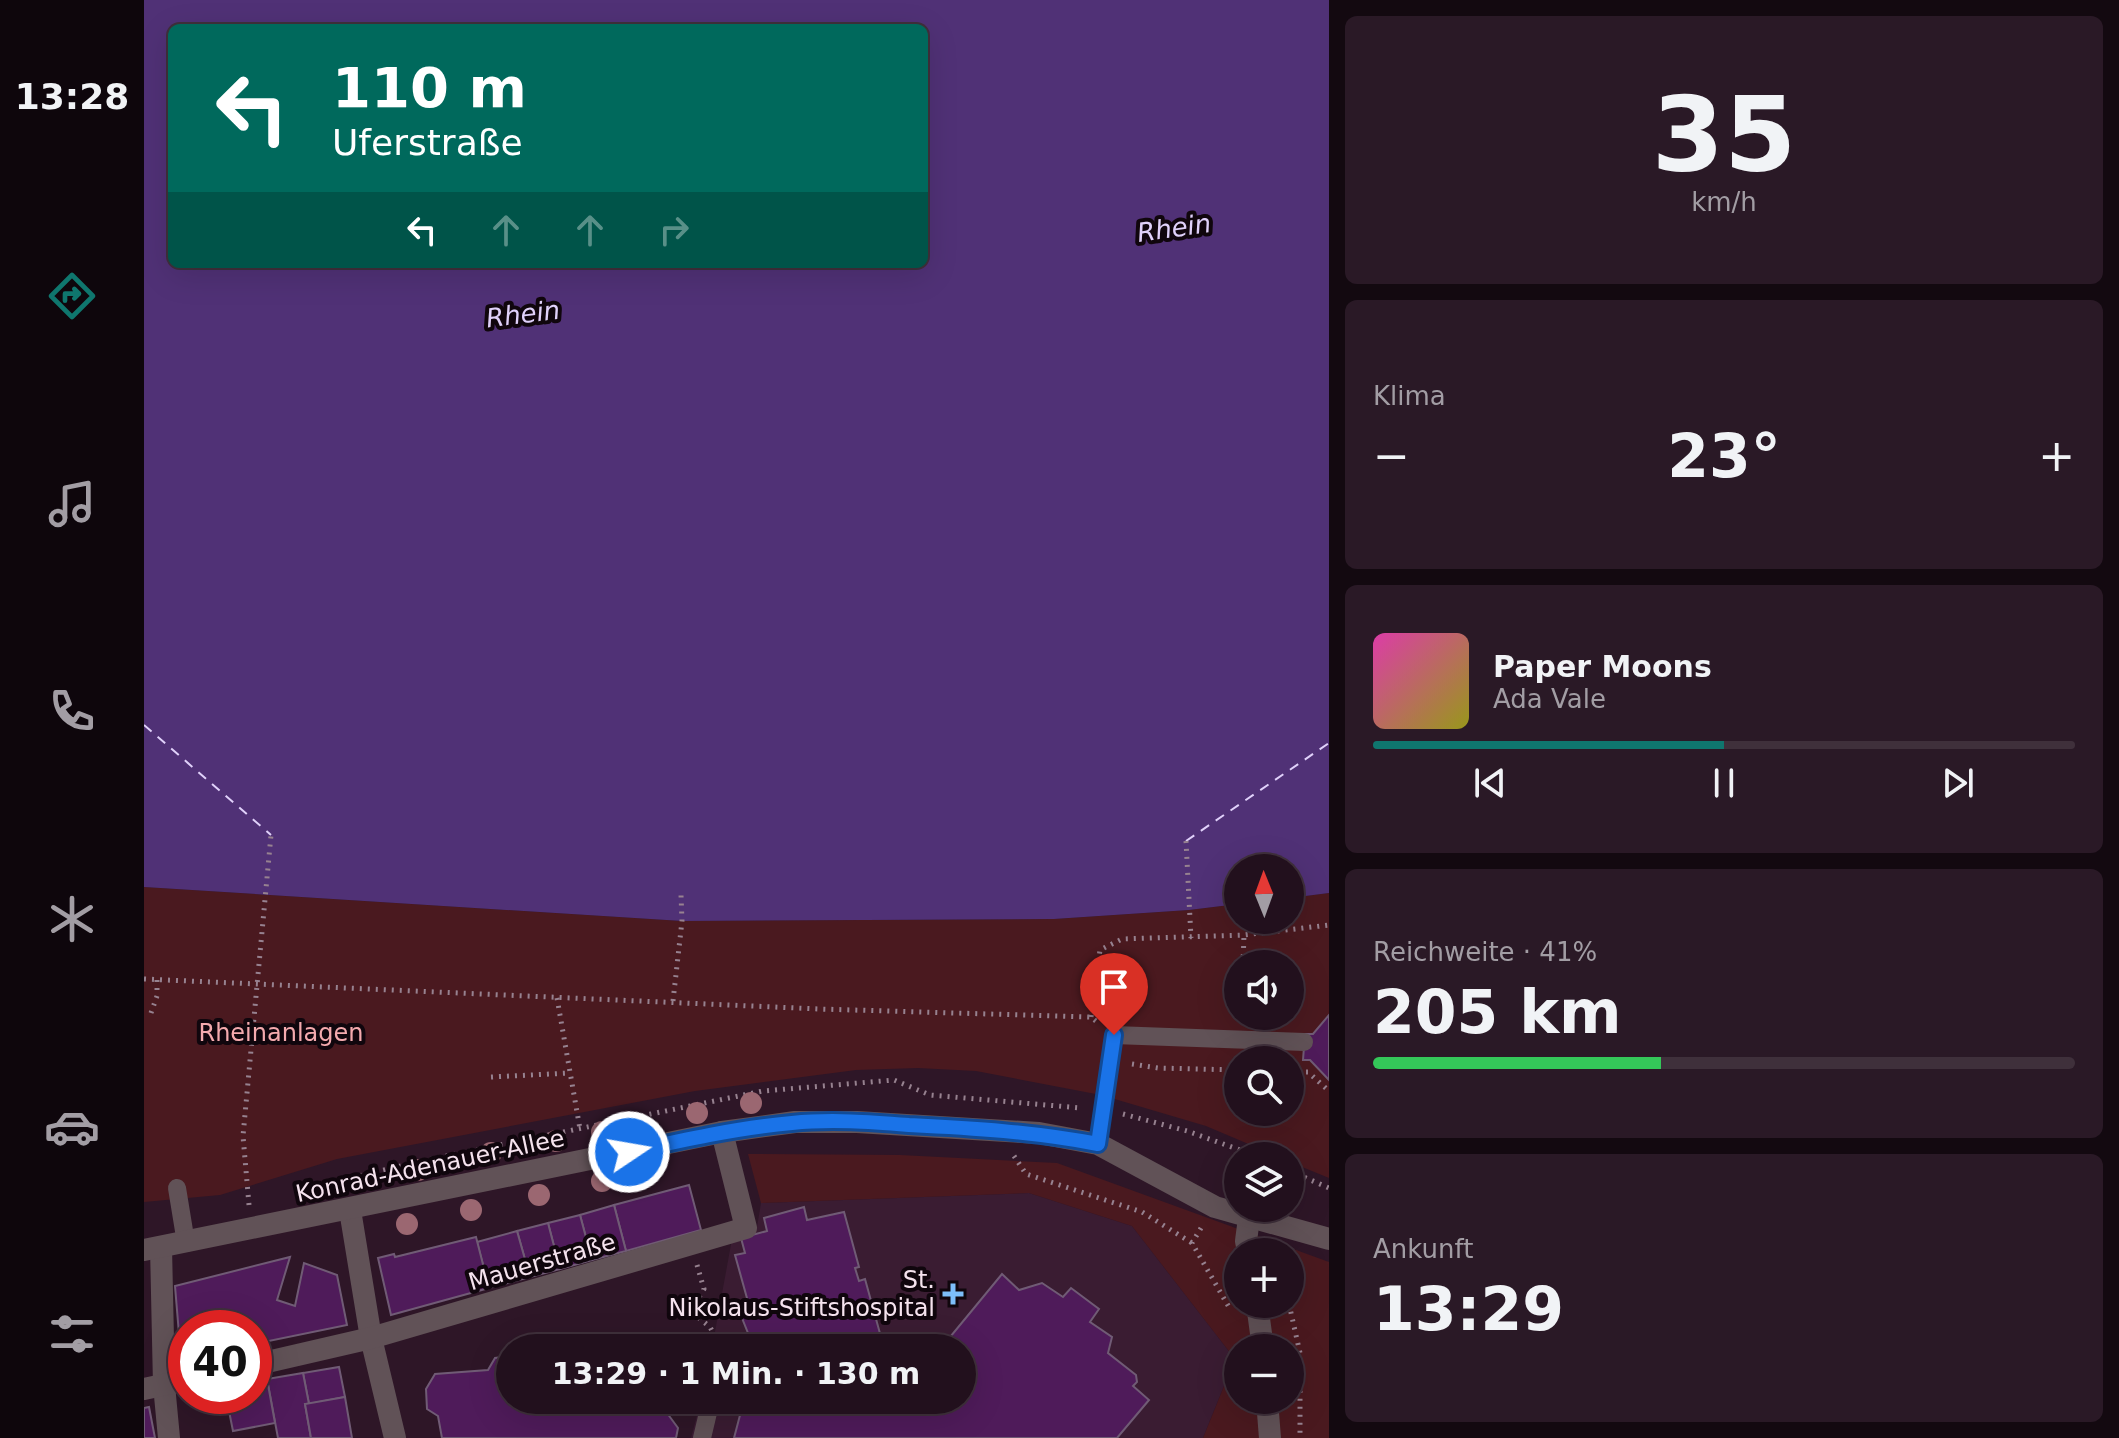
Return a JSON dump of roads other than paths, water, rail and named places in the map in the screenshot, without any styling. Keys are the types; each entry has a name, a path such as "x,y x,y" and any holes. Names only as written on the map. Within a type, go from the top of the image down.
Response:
{"street":[{"name":"Konrad-Adenauer-Allee","path":"153,1248 722,1132 795,1122 999,1129 1098,1144 1224,1210"},
{"name":"Mauerstraße","path":"272,1361 371,1338 746,1228 722,1132"},
{"path":"350,1210 371,1338 395,1438"},
{"name":"Konrad-Adenauer-Allee","path":"1264,1222 1329,1239"},
{"path":"153,1248 169,1438"},
{"path":"1268,1414 1270,1438"}],"lane":[{"path":"1098,1144 1118,1030 1304,1042"},
{"path":"177,1188 186,1243"},
{"path":"702,1438 708,1414"}],"water":[{"name":"Rhein","path":"144,0 1329,0 1329,893 1304,896 1304,854 1224,854 1224,906 1054,919 682,921 144,887"}],"place":[{"name":"St. Nikolaus-Stiftshospital","path":"953,1294"}],"park label":[{"name":"Rheinanlagen","path":"281,1033"}]}
